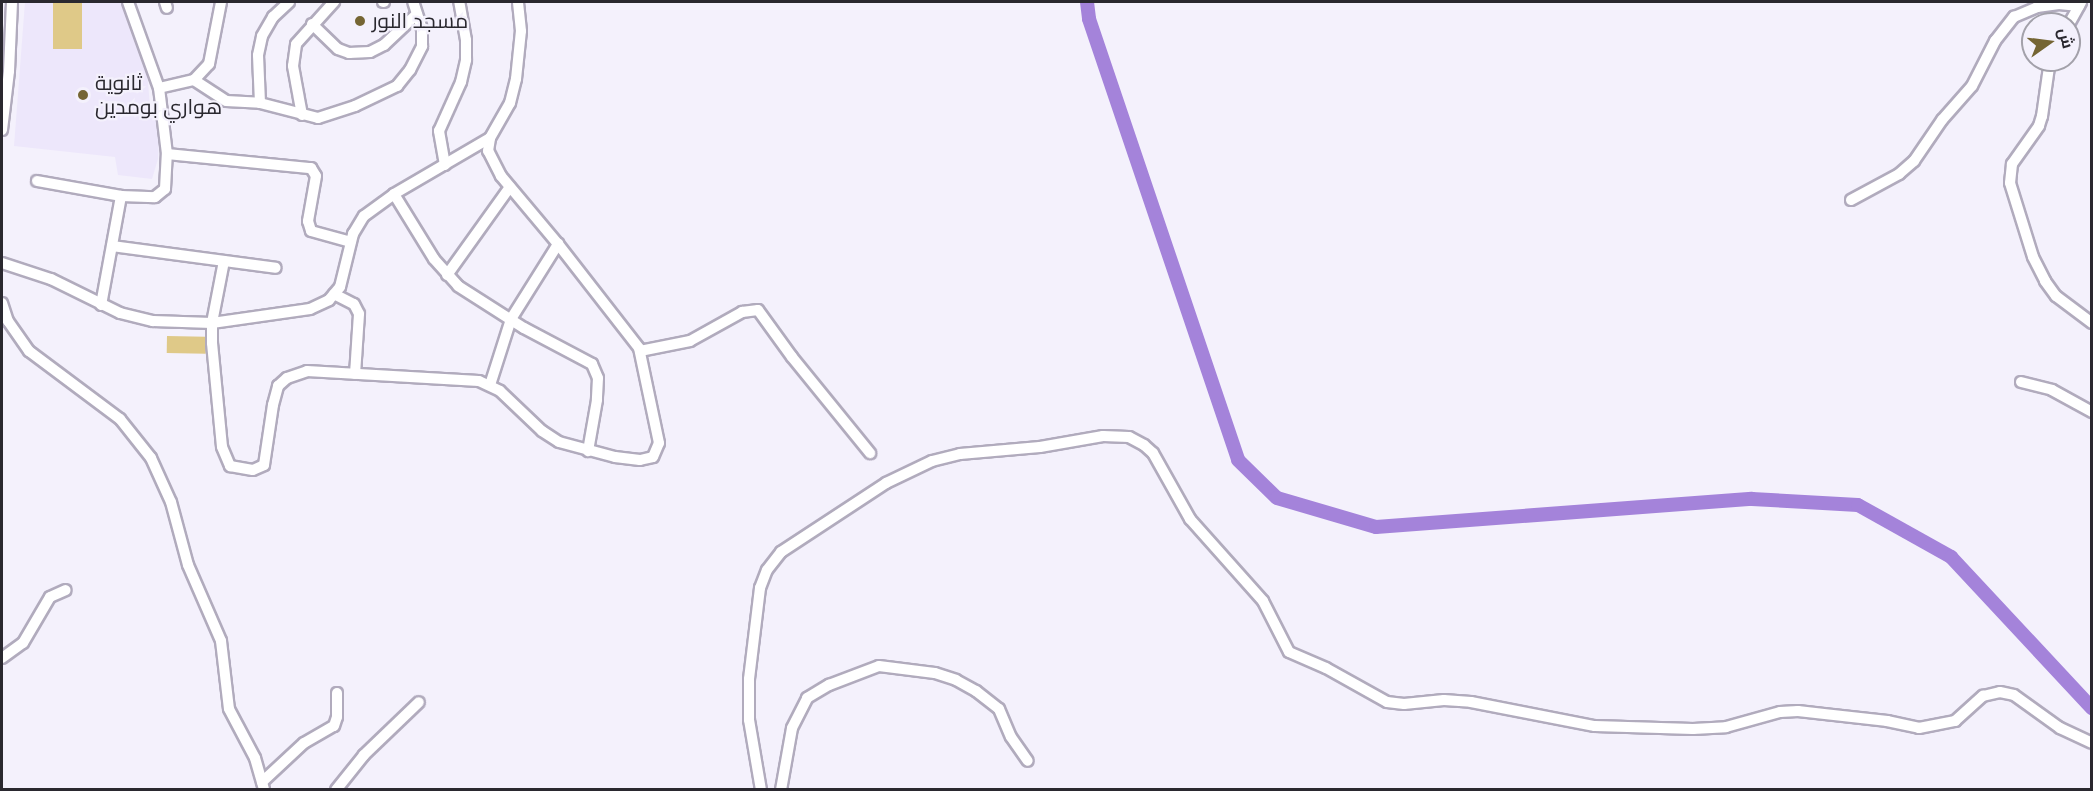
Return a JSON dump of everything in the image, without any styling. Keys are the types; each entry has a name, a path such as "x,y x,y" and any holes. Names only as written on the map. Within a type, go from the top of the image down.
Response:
{"street":[{"path":"2,130 9,71 12,2"},
{"path":"37,181 121,196 148,198 163,192 167,154 159,88 128,2"},
{"path":"159,88 194,80 209,64 221,2"},
{"path":"260,103 258,56 262,36 273,16 289,2"},
{"path":"302,115 293,54 300,37 334,2"},
{"path":"194,80 226,101 260,103 318,118 338,113 397,86 410,70 422,46 422,29 413,2"},
{"path":"445,165 439,131 461,82 466,60 466,40 459,2"},
{"path":"224,261 212,323 222,447 227,463 236,468 257,470 264,465 278,386 294,374 306,371 466,379 490,385 549,437 588,451 640,460 648,459 657,453 657,432 640,351 558,244 510,188 490,158 490,138 514,90 521,31 518,2"},
{"path":"1851,200 1899,174 1914,161 1942,120 1972,86 2000,33 2014,16 2037,7 2080,4"},
{"path":"312,24 338,49 349,53 370,52 384,45 417,14"},
{"path":"2047,72 2043,116 2039,126 2012,164 2010,183 2033,257 2045,282 2056,296 2091,323"},
{"path":"2,263 51,279 101,305 153,321 212,323 310,309 334,294 344,278 356,226 364,216 394,194 490,138"},
{"path":"167,154 310,168 316,176 308,221 311,231 351,242"},
{"path":"447,275 510,188"},
{"path":"394,194 447,275 458,286 511,319 588,360 596,370 597,400 588,451"},
{"path":"101,305 121,196"},
{"path":"490,385 511,319 558,244"},
{"path":"112,246 276,268"},
{"path":"334,294 354,304 359,314 355,374"},
{"path":"2,303 17,337 29,351 120,418 151,458 171,502 188,565 221,641 232,719 255,758 263,786"},
{"path":"640,351 690,341 742,312 758,310 792,357 870,453"},
{"path":"2021,382 2052,390 2091,412"},
{"path":"761,789 749,720 749,678 760,588 767,570 781,552 886,483 932,461 960,454 1040,447 1103,436 1129,437 1153,453 1190,519 1263,602 1289,652 1336,673 1387,702 1404,704 1444,700 1471,702 1566,723 1606,727 1693,729 1726,727 1780,712 1798,711 1887,721 1919,728 1955,721 1983,696 2000,692 2014,695 2060,728 2091,743"},
{"path":"2,658 23,643 50,597 66,590"},
{"path":"781,789 792,728 807,698 829,685 879,666 935,673 956,680 976,691 999,709 1011,737 1028,761"},
{"path":"263,786 304,743 334,726 337,717 337,693"},
{"path":"336,789 364,755 420,702"}],"shaded area":[{"name":"ثانوية هواري بومدين","path":"25,2 124,2 147,71 151,118 160,120 158,159 152,179 118,175 115,157 14,146"},
{"path":"53,2 82,2 82,49 53,49"},
{"path":"167,336 206,337 206,354 167,353"}],"waterway":[{"path":"1087,2 1089,19 1238,460 1277,498 1376,527 1752,499 1858,505 1951,557 2092,708"}],"place":[{"name":"مسجد النور","path":"360,21"},
{"name":"ثانوية هواري بومدين","path":"83,95"}]}
